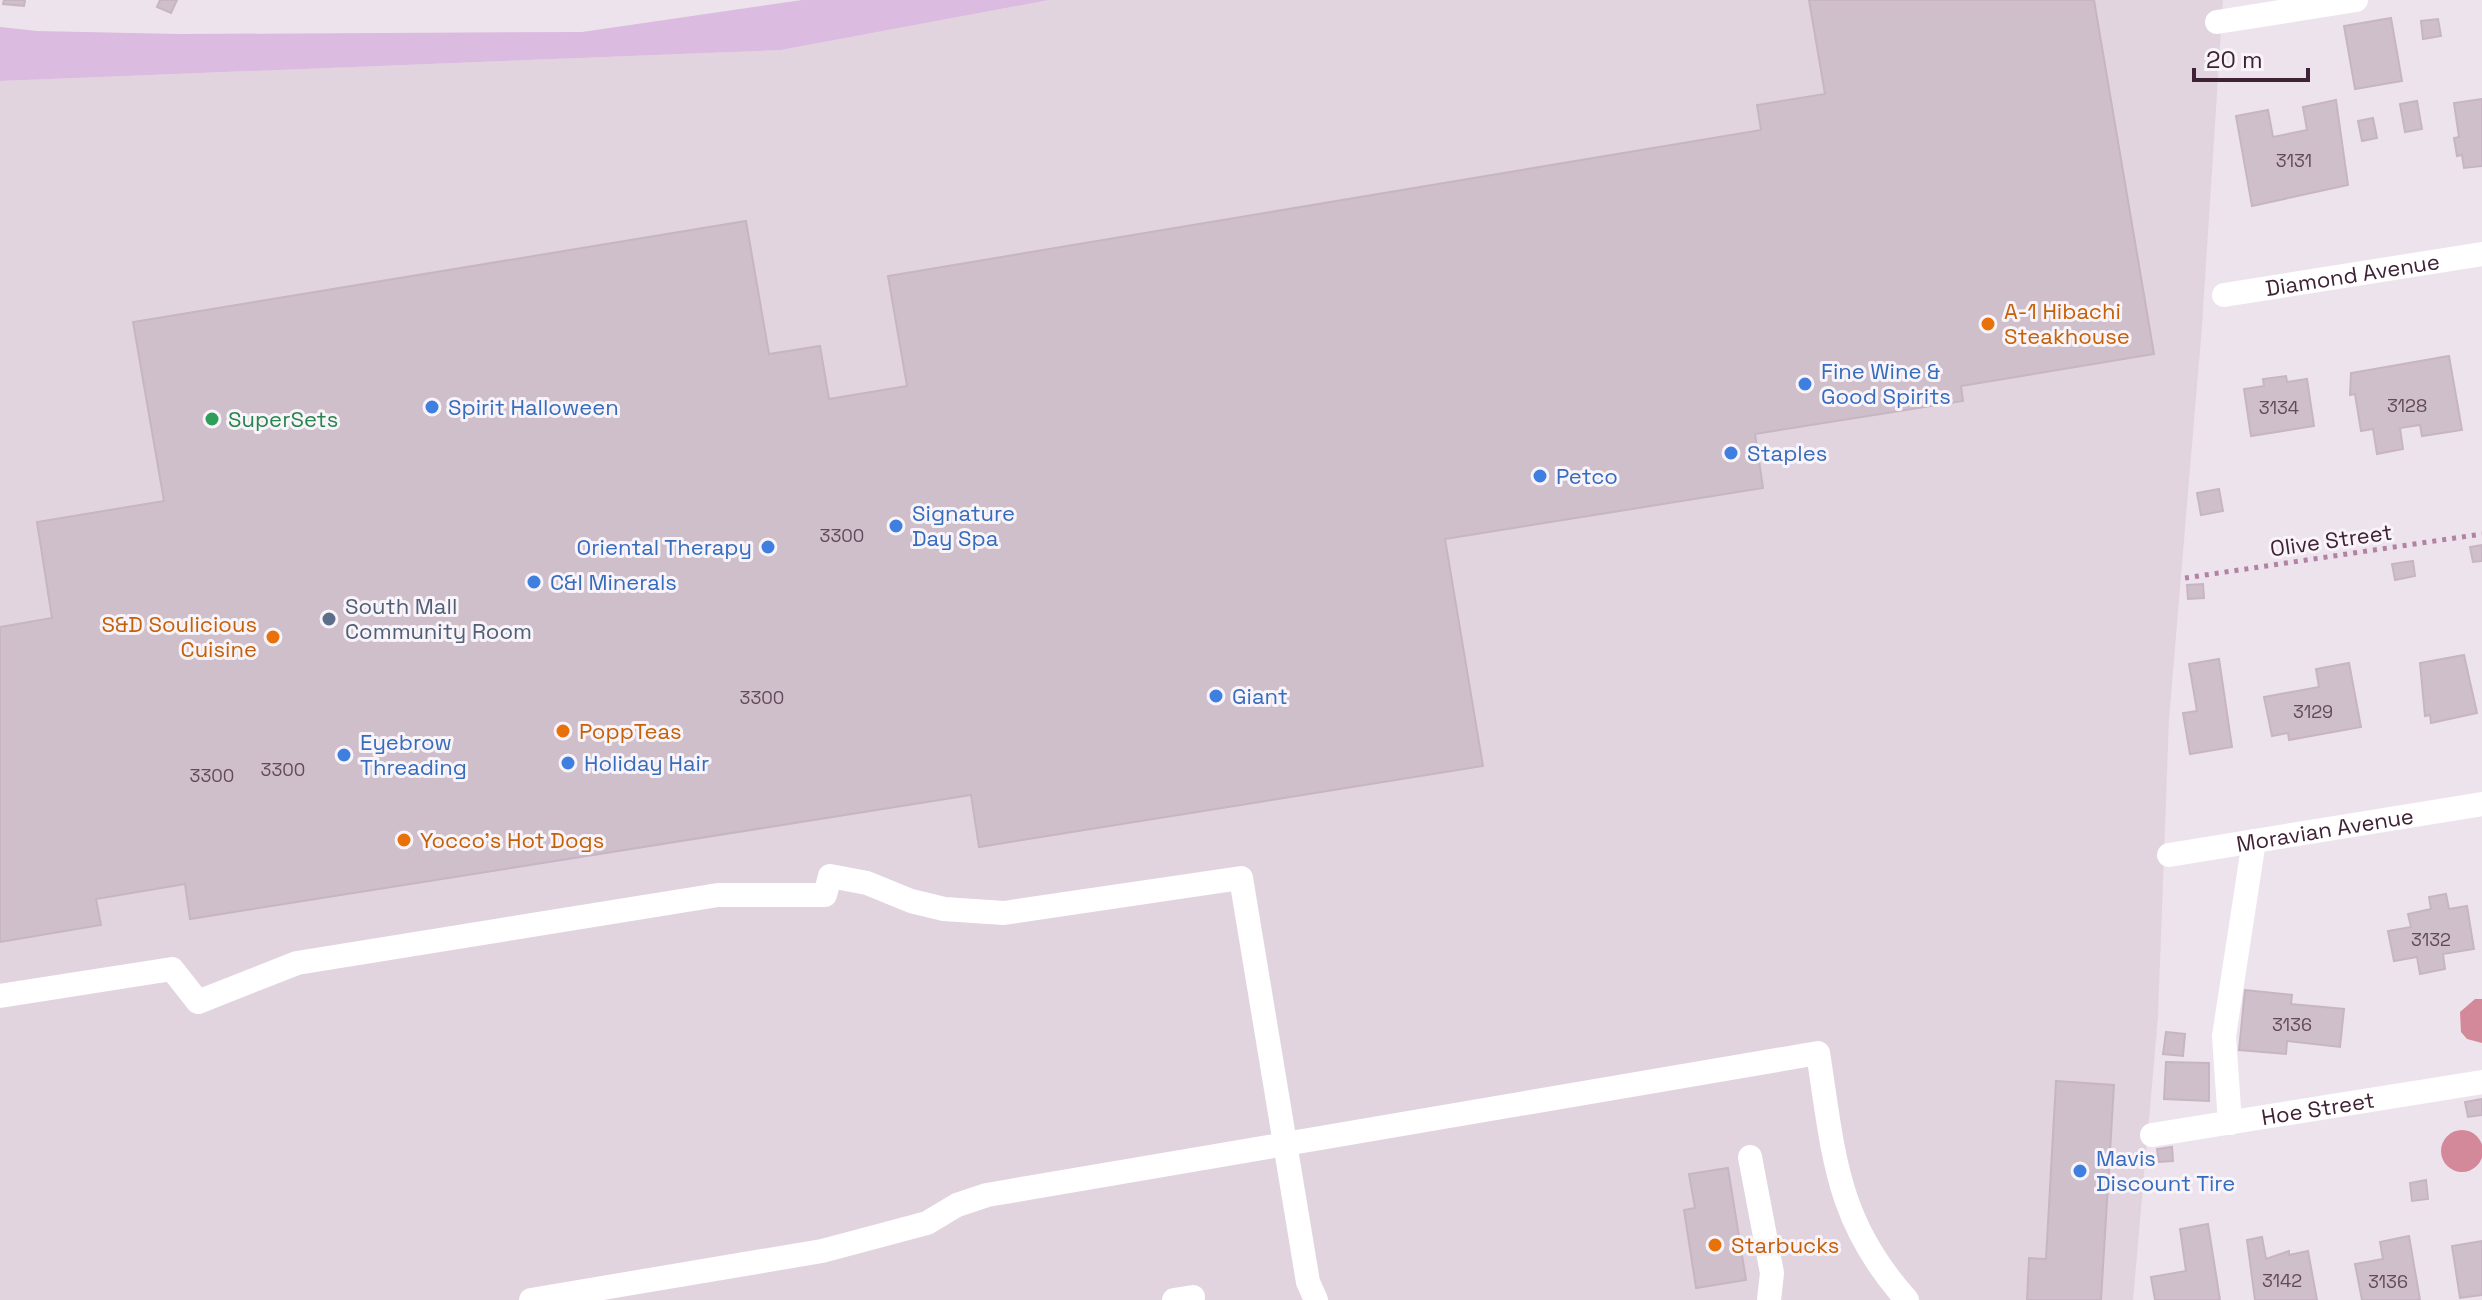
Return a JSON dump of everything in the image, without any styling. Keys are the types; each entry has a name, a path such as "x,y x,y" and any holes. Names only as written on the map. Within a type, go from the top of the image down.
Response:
{"street":[{"path":"2217,22 2356,0"},
{"name":"Diamond Avenue","path":"2224,295 2482,254"},
{"name":"Moravian Avenue","path":"2169,855 2482,804"},
{"path":"2230,1123 2224,1036 2254,841"},
{"path":"0,996 172,969 198,1002 297,963 718,895 825,895 830,876 867,883 911,901 944,909 1004,913 1241,878 1308,1294"},
{"path":"531,1300 749,1266 845,1246 927,1223 977,1197 1818,1053 1840,1189 1856,1228 1888,1278 1907,1300"},
{"name":"Hoe Street","path":"2152,1135 2482,1082"},
{"path":"1750,1157 1772,1273 1769,1300"}],"path":[{"name":"Olive Street","path":"2185,578 2482,534"}],"shaded area":[{"path":"802,0 1049,0 781,50 0,81 0,27 37,31 179,34 582,32"},
{"path":"1049,0 2223,0 2202,326 2169,719 2158,1017 2133,1300 0,1300 0,81 781,50"},
{"path":"2475,999 2482,999 2482,1043 2467,1039 2461,1032 2460,1012"},
{"path":"2462,1130 2477,1136 2483,1151 2477,1166 2462,1172 2447,1166 2441,1151 2447,1136"}],"building":[{"path":"4,0 25,0 24,6 3,4"},
{"path":"160,0 177,0 171,13 157,7"},
{"path":"1809,0 2094,0 2154,354 1961,386 1963,401 1755,434 1763,488 1445,539 1483,766 979,847 971,795 190,919 185,884 96,899 101,925 0,942 0,627 52,618 37,522 164,501 133,322 746,221 769,354 820,346 829,399 907,386 888,276 1761,130 1757,105 1825,94"},
{"path":"2391,18 2402,81 2355,89 2344,26"},
{"path":"2438,19 2441,36 2423,39 2421,21"},
{"path":"2482,99 2482,166 2464,168 2462,155 2457,156 2454,138 2459,137 2454,103"},
{"path":"2336,100 2348,185 2252,206 2236,116 2268,110 2273,137 2307,130 2303,107"},
{"path":"2417,101 2422,129 2405,132 2400,104"},
{"path":"2373,118 2377,138 2362,141 2358,121"},
{"path":"2449,356 2462,430 2422,436 2420,425 2400,428 2403,449 2377,454 2373,429 2361,431 2355,394 2350,395 2351,373"},
{"path":"2286,376 2287,382 2307,379 2314,426 2251,436 2244,389 2264,386 2263,379"},
{"path":"2219,489 2223,511 2201,515 2197,493"},
{"path":"2482,545 2482,561 2473,562 2470,547"},
{"path":"2413,561 2415,576 2395,580 2392,564"},
{"path":"2203,584 2204,598 2188,599 2187,585"},
{"path":"2464,655 2477,713 2431,723 2430,715 2425,716 2420,663"},
{"path":"2219,659 2232,747 2190,754 2183,713 2197,711 2189,664"},
{"path":"2349,663 2361,727 2289,740 2288,733 2272,736 2264,697 2319,687 2316,669"},
{"path":"2446,894 2449,909 2467,906 2474,949 2443,954 2445,969 2420,974 2417,957 2394,961 2388,931 2411,927 2408,914 2431,909 2429,897"},
{"path":"2245,990 2292,995 2291,1004 2344,1009 2340,1047 2287,1041 2286,1054 2239,1050"},
{"path":"2166,1032 2185,1034 2183,1056 2163,1054"},
{"path":"2166,1062 2209,1063 2209,1101 2164,1099"},
{"name":"Mavis Discount Tire","path":"2056,1081 2114,1085 2101,1300 2027,1300 2029,1258 2046,1259"},
{"path":"2482,1099 2482,1115 2468,1117 2465,1102"},
{"path":"2172,1147 2173,1161 2159,1162 2157,1149"},
{"name":"Starbucks","path":"1728,1168 1746,1280 1696,1288 1684,1210 1695,1208 1689,1174"},
{"path":"2426,1180 2428,1199 2412,1201 2410,1183"},
{"path":"2208,1224 2220,1300 2155,1300 2151,1277 2186,1271 2180,1229"},
{"path":"2409,1236 2420,1300 2362,1300 2355,1264 2383,1259 2380,1242"},
{"path":"2262,1237 2266,1259 2289,1251 2289,1255 2308,1251 2317,1300 2255,1300 2247,1240"},
{"path":"2482,1241 2482,1295 2460,1298 2452,1246"}],"place":[{"name":"A-1 Hibachi Steakhouse","path":"1988,324"},
{"name":"Fine Wine & Good Spirits","path":"1805,384"},
{"name":"Spirit Halloween","path":"432,407"},
{"name":"SuperSets","path":"212,419"},
{"name":"Staples","path":"1731,453"},
{"name":"Petco","path":"1540,476"},
{"name":"Signature Day Spa","path":"896,526"},
{"name":"Oriental Therapy","path":"768,547"},
{"name":"C&I Minerals","path":"534,582"},
{"name":"South Mall Community Room","path":"329,619"},
{"name":"S&D Soulicious Cuisine","path":"273,637"},
{"name":"Giant","path":"1216,696"},
{"name":"PoppTeas","path":"563,731"},
{"name":"Eyebrow Threading","path":"344,755"},
{"name":"Holiday Hair","path":"568,763"},
{"name":"Yocco's Hot Dogs","path":"404,840"},
{"name":"Mavis Discount Tire","path":"2080,1171"},
{"name":"Starbucks","path":"1715,1245"}]}
